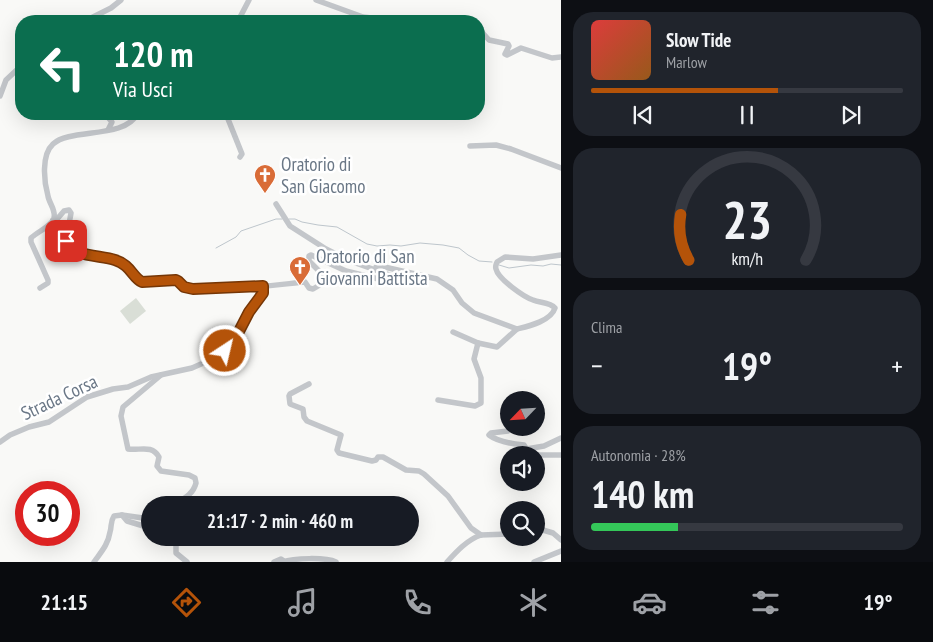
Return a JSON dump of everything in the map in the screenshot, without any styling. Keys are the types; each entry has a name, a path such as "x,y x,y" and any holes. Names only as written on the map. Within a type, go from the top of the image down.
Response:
{"street":[{"path":"96,15 111,8 121,0"},
{"path":"241,15 249,0"},
{"path":"316,0 357,15"},
{"path":"485,36 489,40 508,44 509,46 505,54 507,55 521,48 552,58 560,57"},
{"path":"0,96 8,77 15,71"},
{"path":"108,131 112,122 110,120"},
{"path":"53,220 54,212 48,197 45,178 46,158 51,146 64,139 108,131 130,123 133,120"},
{"path":"228,120 242,154 240,157"},
{"path":"470,146 496,145 560,168"},
{"path":"40,288 48,283 48,280 30,242 31,238 66,210 69,210 71,213 66,241 69,248 116,260 129,267 142,282 176,280 184,287 193,289 304,282 314,289 328,280 309,260 311,255 346,271 402,283 401,279 334,254 295,230 284,219 276,204"},
{"path":"453,332 478,344 499,347 517,329 546,318 558,309 552,305 526,297 496,272 495,268 497,262 505,257 532,260 560,255"},
{"path":"376,269 376,267 380,266 437,280 453,290 474,313 517,329"},
{"name":"Strada Corsa","path":"0,442 10,435 29,427 49,422 88,397 113,389 128,387 151,377 192,368 211,360 225,351 234,341 249,312 263,293 263,286"},
{"path":"438,400 475,406 481,403 481,378 474,359 478,344"},
{"name":"Strada Corsa","path":"162,375 122,407 121,416 128,449 154,450 159,456 157,466 161,472 188,475 195,478 196,483 193,491 188,496"},
{"path":"309,384 290,394 290,404 304,409 304,417 307,421 341,435 336,450 339,453 372,461 378,457 383,457 406,470 419,471 448,496 471,528 481,535"},
{"path":"500,432 489,435 491,438 525,446"},
{"path":"544,446 560,438"},
{"path":"545,455 560,455"},
{"path":"122,515 128,522 141,526"},
{"path":"94,562 105,550 112,518 122,515 141,520"},
{"path":"545,531 560,540"},
{"path":"447,562 465,544 481,535 500,534"},
{"path":"176,546 176,553 187,562"},
{"path":"534,562 560,550"},
{"path":"274,562 281,560 283,562 326,559 336,562"}],"shaded area":[{"path":"136,298 146,311 130,324 120,311"}],"waterway":[{"path":"216,248 236,237 241,231 276,219 282,219"},
{"path":"289,219 337,227 367,244 377,246 401,246 420,243 443,245 459,248 479,261 492,262"},
{"path":"499,265 509,268 531,265 561,265"}],"place":[{"name":"Oratorio di San Giacomo","path":"265,194"},
{"name":"Oratorio di San Giovanni Battista","path":"300,286"}],"route":[{"path":"66,241 69,248 123,263 142,282 176,280 184,287 193,289 263,286 264,292 249,312 234,341 225,351"}]}
